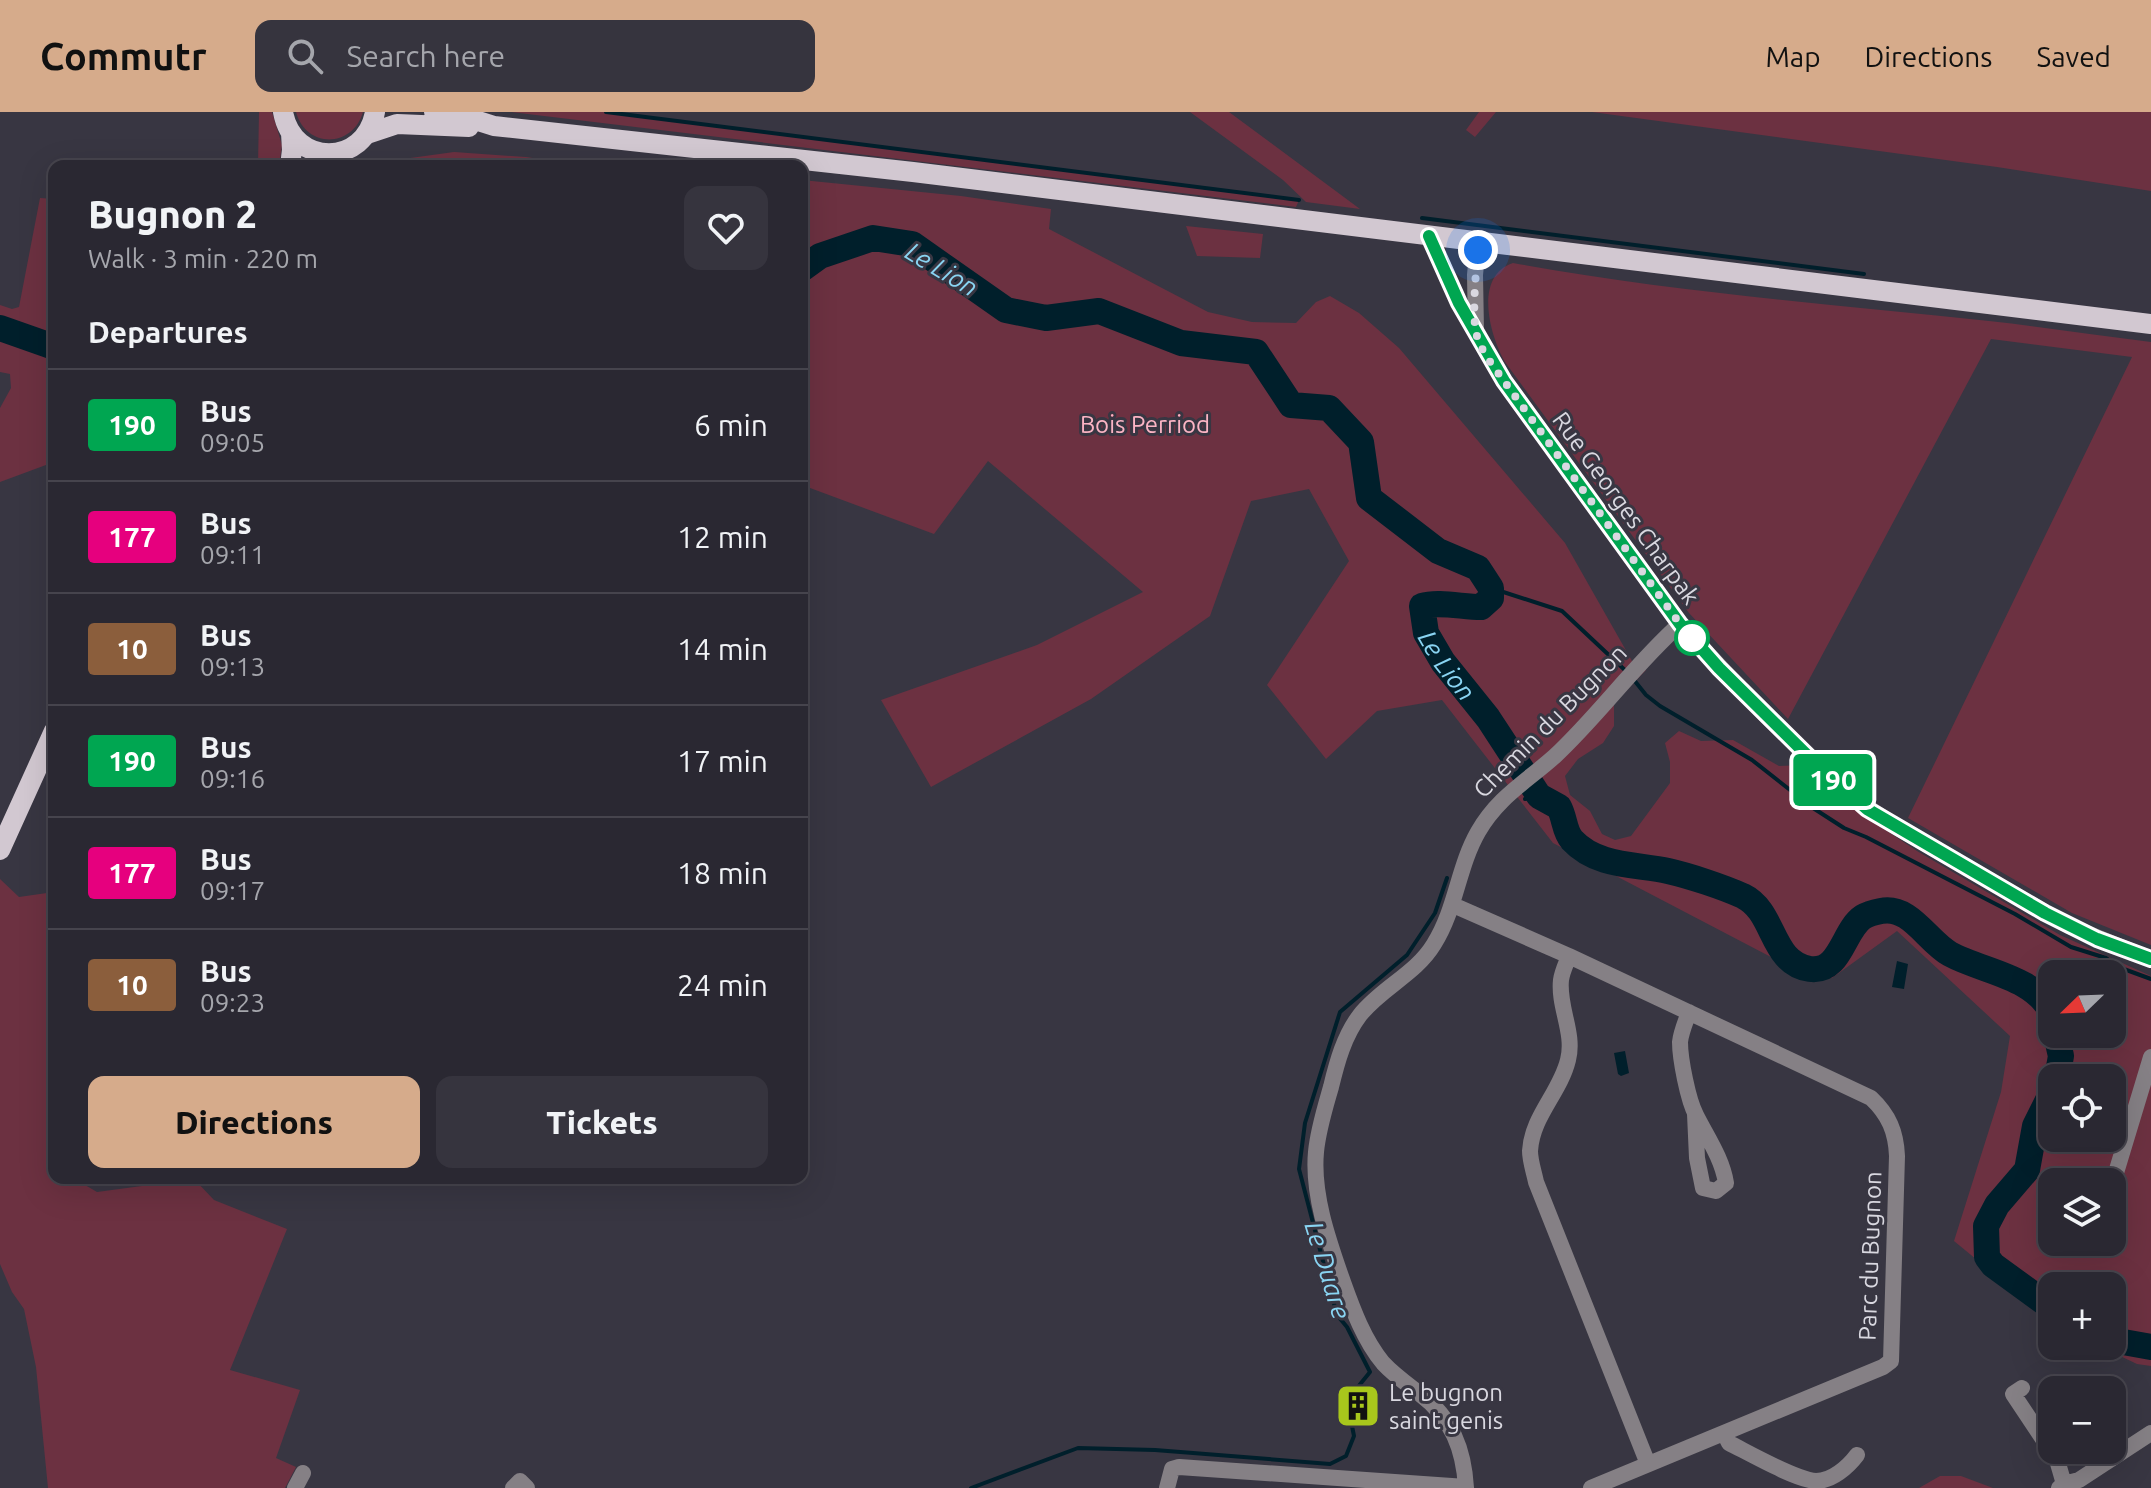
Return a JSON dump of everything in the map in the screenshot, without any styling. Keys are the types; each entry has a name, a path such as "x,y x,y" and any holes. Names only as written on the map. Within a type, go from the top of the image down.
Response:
{"main road":[{"path":"283,112 291,133 291,160"},
{"path":"367,134 375,112"},
{"path":"434,112 456,114 494,126"},
{"path":"291,133 324,160 351,148 367,134 397,124 455,128 494,126 802,160"},
{"path":"808,161 2151,324"},
{"path":"0,850 48,744"}],"street":[{"name":"Rue Georges Charpak","path":"1429,236 1459,303 1504,381 1680,624 1767,717 1867,809 2045,913 2097,939 2151,959"},
{"name":"Rue Georges Charpak","path":"1476,332 1478,243"},
{"name":"Chemin du Bugnon","path":"1466,1487 1458,1442 1449,1424 1435,1406 1399,1379 1383,1362 1356,1316 1332,1249 1315,1170 1320,1129 1347,1034 1362,1013 1415,968 1432,948 1453,905 1477,833 1513,788 1542,766 1680,624"},
{"name":"Parc du Bugnon","path":"1453,905 1871,1098 1888,1118 1897,1143 1891,1361 1883,1367 1591,1488"},
{"path":"1569,956 1561,979 1570,1035 1569,1058 1562,1078 1535,1128 1530,1152 1536,1182 1648,1464"},
{"path":"1689,1012 1680,1040 1695,1114"},
{"path":"2117,1168 2151,1057"},
{"path":"2022,1388 2013,1394 2057,1460 2061,1486 2079,1480 2151,1433"},
{"path":"1724,1433 1729,1443 1805,1478 1819,1481 1846,1469 1857,1455"},
{"path":"1167,1488 1172,1469 1179,1467 1466,1487"},
{"path":"513,1488 520,1481 527,1488"}],"green space":[{"path":"259,112 272,112 282,145 280,160 258,160"},
{"path":"296,112 363,112 350,132 330,139 309,133"},
{"path":"511,112 606,112 1299,200 1296,207"},
{"path":"1190,112 1229,112 1360,209 1306,202 1283,180"},
{"path":"1479,112 1496,112 1475,137 1466,130"},
{"path":"1592,112 2151,112 2151,191 1997,167"},
{"path":"454,152 546,160 401,160"},
{"name":"Bois Perriod","path":"808,181 961,196 1051,209 1049,229 1208,312 1252,322 1296,323 1316,302 1330,296 1359,313 1399,348 1565,543 1632,661 1646,670 1614,703 1614,726 1603,743 1578,759 1565,776 1570,795 1590,811 1602,834 1615,840 1631,836 1670,783 1670,762 1665,743 1679,731 1701,741 1733,740 1779,766 1804,765 1841,800 1917,851 2060,935 2115,960 2038,960 2038,1048 2126,1048 2126,965 2151,976 2151,1366 2126,1359 2126,1272 2038,1272 2038,1309 1954,1241 2001,1092 2010,1036 1897,931 1832,978 1809,977 1553,843 1442,700 1377,711 1326,759 1267,685 1349,561 1309,489 1251,501 1210,616 1091,699 931,787 881,700 1037,645 1143,592 988,461 934,534 808,487"},
{"path":"40,198 48,199 48,464 0,482 0,408 11,388 10,374 0,372 0,305 12,309 19,307"},
{"path":"1186,226 1263,234 1260,258 1197,256"},
{"path":"1513,263 1691,290 1989,321 2151,342 2151,945 2072,913 1908,818 2132,357 1991,339 1788,719 1689,613 1505,362 1490,323 1489,293 1493,280 1501,270"},
{"path":"0,879 19,897 48,893 48,1184 83,1184 97,1192 157,1184 199,1184 214,1200 287,1229 230,1370 300,1390 276,1458 296,1467 285,1488 48,1488 36,1367 24,1309 12,1292 0,1264"},
{"path":"1940,1476 1961,1476 1993,1488 1919,1488"}],"water":[{"path":"1897,961 1908,964 1904,989 1892,987"},
{"path":"1625,1051 1629,1073 1621,1076 1614,1053"}],"waterway":[{"path":"606,112 1299,200"},
{"path":"1422,218 1864,274"},
{"name":"Le Lion","path":"808,265 820,256 873,238 912,244 1006,310 1046,318 1099,311 1181,343 1256,352 1291,405 1329,408 1361,442 1369,498 1438,551 1478,568 1491,588 1491,598 1481,607 1422,606 1426,633 1443,662 1488,718 1539,796 1559,807 1569,836 1582,849 1605,860 1677,873 1743,896 1762,913 1780,947 1797,965 1810,969 1829,964 1863,917 1891,911 1910,919 1950,954 2007,976 2038,996"},
{"name":"Le Lion","path":"0,328 48,345"},
{"path":"1491,588 1562,611 1628,673"},
{"path":"1634,680 1660,706 1752,760 1844,828 2015,914 2071,947 2106,958 2121,968 2151,979"},
{"path":"1525,799 1539,796"},
{"name":"Le Duare","path":"971,1488 1078,1448 1155,1450 1330,1464 1346,1456 1354,1436 1349,1411 1353,1393 1370,1372 1347,1327 1337,1315 1299,1169 1305,1123 1340,1012 1407,955 1435,913 1447,878"},
{"name":"Le Lion","path":"2059,1048 2060,1064"},
{"name":"Le Lion","path":"2038,1120 2027,1170 1997,1205 1986,1226 1987,1257 1993,1265 2038,1298"},
{"name":"Le Lion","path":"2126,1343 2151,1347"}],"bus line":[{"name":"190","path":"1429,236 1459,303 1504,381 1680,624 1719,668 1814,762 1867,809 2069,926 2151,959"}],"place":[{"name":"Le bugnon saint genis","path":"1358,1406"}],"route":[{"path":"1478,250 1476,332 1484,349 1680,624 1700,646 1692,638"}]}
